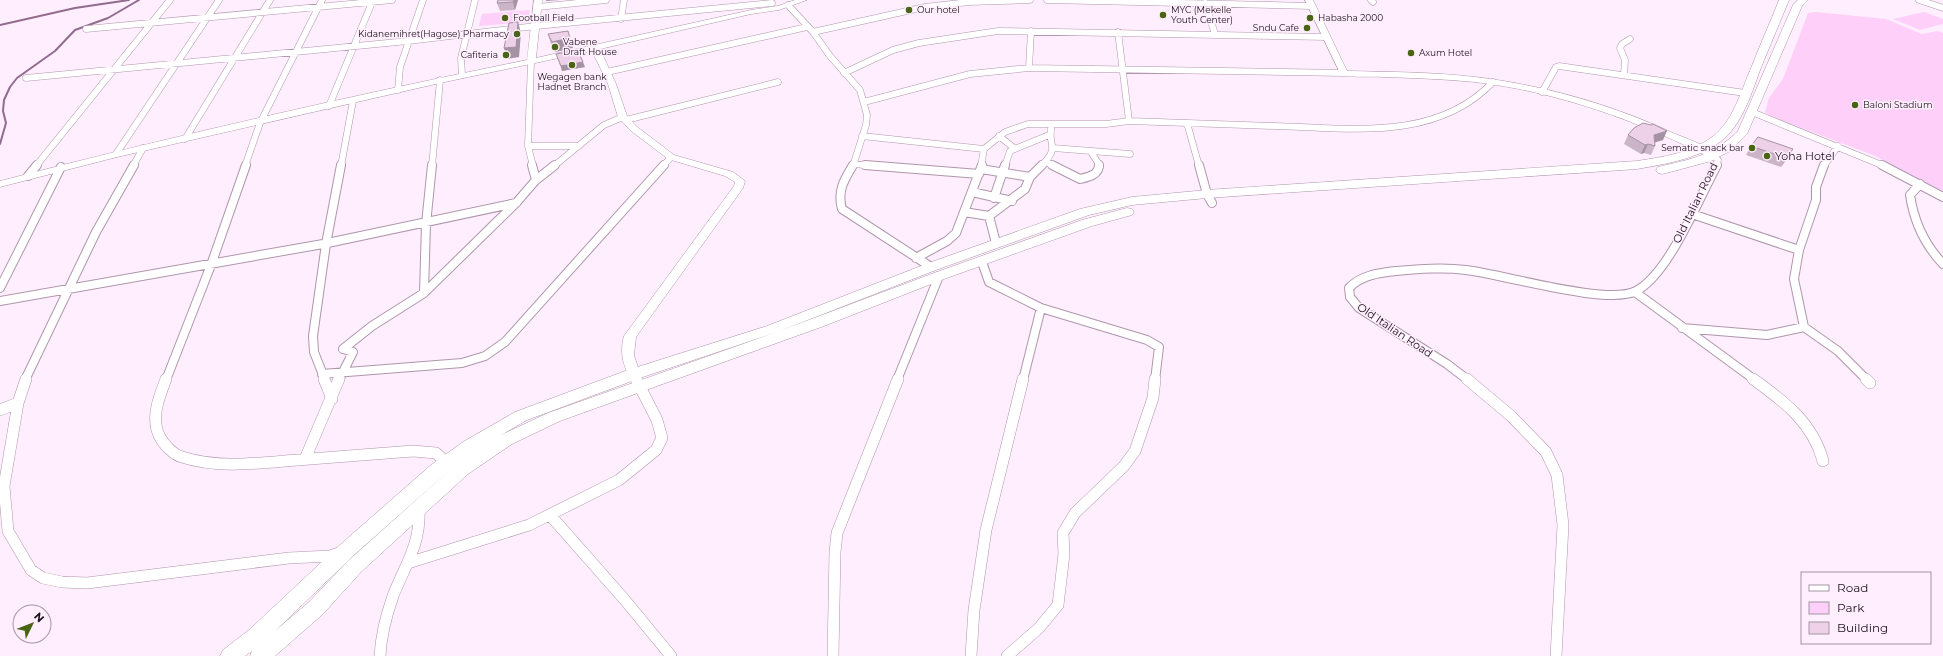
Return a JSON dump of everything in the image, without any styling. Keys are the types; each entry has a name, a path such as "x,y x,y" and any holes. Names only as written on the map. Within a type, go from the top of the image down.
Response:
{"main road":[{"path":"935,272 982,262 1087,223 1112,216 1210,198 1637,165 1663,161 1701,149 1717,140 1728,129 1740,107 1784,0"},
{"path":"260,656 316,608 351,558 446,462 475,442 521,416 637,380 815,319 935,272 996,243 1105,206 1147,199 1210,198 1637,174 1684,166 1714,156 1725,149 1739,136 1752,112 1798,5 1803,0"},
{"path":"230,656 351,558 419,508 456,474 478,457 522,431 637,380"}],"street":[{"path":"28,176 170,0"},
{"path":"116,154 219,0"},
{"path":"185,139 270,0"},
{"path":"322,0 260,123 211,265 157,403 156,426 160,438 167,447 181,457 210,462 244,464 424,451 436,453 456,474"},
{"path":"86,29 392,0"},
{"path":"398,90 400,67 423,0"},
{"path":"462,76 461,58 475,0"},
{"path":"536,180 528,146 531,61 538,3 606,0"},
{"path":"621,19 624,0"},
{"path":"724,0 725,8"},
{"path":"607,72 925,8 969,2 1030,0"},
{"path":"1047,0 1205,3 1311,3 1344,73"},
{"path":"329,106 372,1"},
{"path":"1921,1 1937,11 1943,9"},
{"path":"26,78 234,58 297,50 353,47 536,26 797,2 810,30 844,73 860,90 867,115 866,125 854,164 843,182 839,198 842,209 935,272 837,533 833,656"},
{"path":"1205,3 1215,34"},
{"path":"0,184 116,154 260,123 440,80 595,48 730,16 773,4"},
{"path":"844,73 893,50 919,43 978,33 1031,31 1327,37"},
{"path":"1030,68 1031,31"},
{"path":"1118,32 1129,121"},
{"path":"1624,75 1625,60 1620,48 1622,44 1630,39"},
{"path":"408,563 438,555 529,525 619,480 656,450 662,438 656,420 628,358 626,347 630,336 739,186 740,181 729,174 672,157 640,134 624,118 616,93 595,48"},
{"path":"1542,92 1557,66 1745,93"},
{"path":"864,102 970,74 1030,68 1436,76 1493,82 1542,92 1646,123 1714,156"},
{"path":"424,293 426,224 440,80"},
{"path":"305,459 332,399 342,372 353,352 343,349 372,326 424,293 516,203 536,180 604,125 624,118 778,82"},
{"path":"916,258 947,241 956,234 980,172 984,149 1005,132 1028,124 1106,124 1129,121 1385,129 1417,124 1436,118 1479,97 1493,82"},
{"path":"332,399 312,343 326,244 354,101"},
{"path":"1752,112 1877,162 1943,197"},
{"path":"1187,123 1210,198"},
{"path":"964,212 989,216 1025,189 1030,177 1052,155 1053,148 1049,135 1052,124"},
{"path":"994,198 1008,154 1014,148 1049,135"},
{"path":"862,136 984,149"},
{"path":"999,136 1014,148"},
{"path":"528,146 579,146"},
{"path":"1838,146 1825,163 1816,187 1816,200 1799,250 1794,279 1804,327 1838,351 1870,383"},
{"path":"143,148 96,232 26,378 18,404 4,486 4,533 31,570 43,578 62,582 87,584 289,558 330,556 351,558"},
{"path":"1053,148 1130,154"},
{"path":"1046,162 1080,179 1086,178 1096,173 1100,166 1091,152"},
{"name":"Old Italian Road","path":"1556,656 1562,525 1557,474 1546,452 1512,416 1463,376 1359,308 1350,298 1349,288 1359,279 1371,275 1411,269 1444,268 1478,271 1589,293 1610,294 1634,292 1653,277 1664,264 1692,214 1717,164 1718,160 1714,156"},
{"path":"322,374 462,363 479,359 496,349 505,342 672,157"},
{"path":"854,164 980,172 1030,177"},
{"path":"0,288 61,167"},
{"path":"1920,184 1910,195 1912,207 1923,240 1943,264"},
{"path":"972,192 994,198 1012,200"},
{"path":"0,301 326,244 426,224 516,203"},
{"path":"1692,214 1799,250"},
{"path":"989,216 996,243"},
{"path":"982,262 989,282 1010,294 1041,308 1147,340 1159,347 1153,398 1135,451 1124,466 1075,513 1063,533 1064,554 1058,606 1039,628 1007,656"},
{"path":"1634,292 1781,399 1797,414 1814,435 1820,448 1822,461"},
{"path":"971,656 974,610 986,530 1041,308"},
{"path":"1682,328 1768,335 1804,327"},
{"path":"0,410 18,404"},
{"path":"380,656 380,647 386,620 418,538 420,524 419,508"},
{"path":"550,514 671,656"}],"green space":[{"name":"Football Field","path":"530,10 528,22 479,26 482,14"},
{"name":"Baloni Stadium","path":"1816,12 1886,19 1922,34 1938,31 1943,33 1943,191 1873,155 1770,116 1765,112 1769,98 1783,79 1808,13"},
{"path":"1924,12 1943,19 1943,24 1920,30 1893,19"}],"building":[{"path":"498,0 514,0 513,2 497,3"},
{"path":"518,22 516,47 504,48 509,23"},
{"path":"568,31 570,38 552,42 548,34"},
{"path":"573,51 574,54 579,53 583,62 561,66 556,54"},
{"path":"1643,123 1653,124 1667,131 1654,135 1655,146 1648,144 1645,145 1628,135 1634,128"},
{"path":"1758,137 1793,149 1786,158 1751,146"}],"waterway":[{"path":"0,25 75,8 129,0"},
{"path":"0,144 6,123 3,111 4,100 10,87 17,78 55,51 75,30 108,18 139,0"}],"place":[{"name":"Our hotel","path":"909,10"},
{"name":"MYC (Mekelle Youth Center)","path":"1163,15"},
{"name":"Football Field","path":"505,18"},
{"name":"Habasha 2000","path":"1310,18"},
{"name":"Sndu Cafe","path":"1307,28"},
{"name":"Kidanemihret(Hagose) Pharmacy","path":"517,34"},
{"name":"Vabene Draft House","path":"555,47"},
{"name":"Axum Hotel","path":"1411,53"},
{"name":"Cafiteria","path":"506,55"},
{"name":"Wegagen bank Hadnet Branch","path":"572,65"},
{"name":"Baloni Stadium","path":"1855,105"},
{"name":"Sematic snack bar","path":"1752,148"},
{"name":"Yoha Hotel","path":"1767,156"}]}
